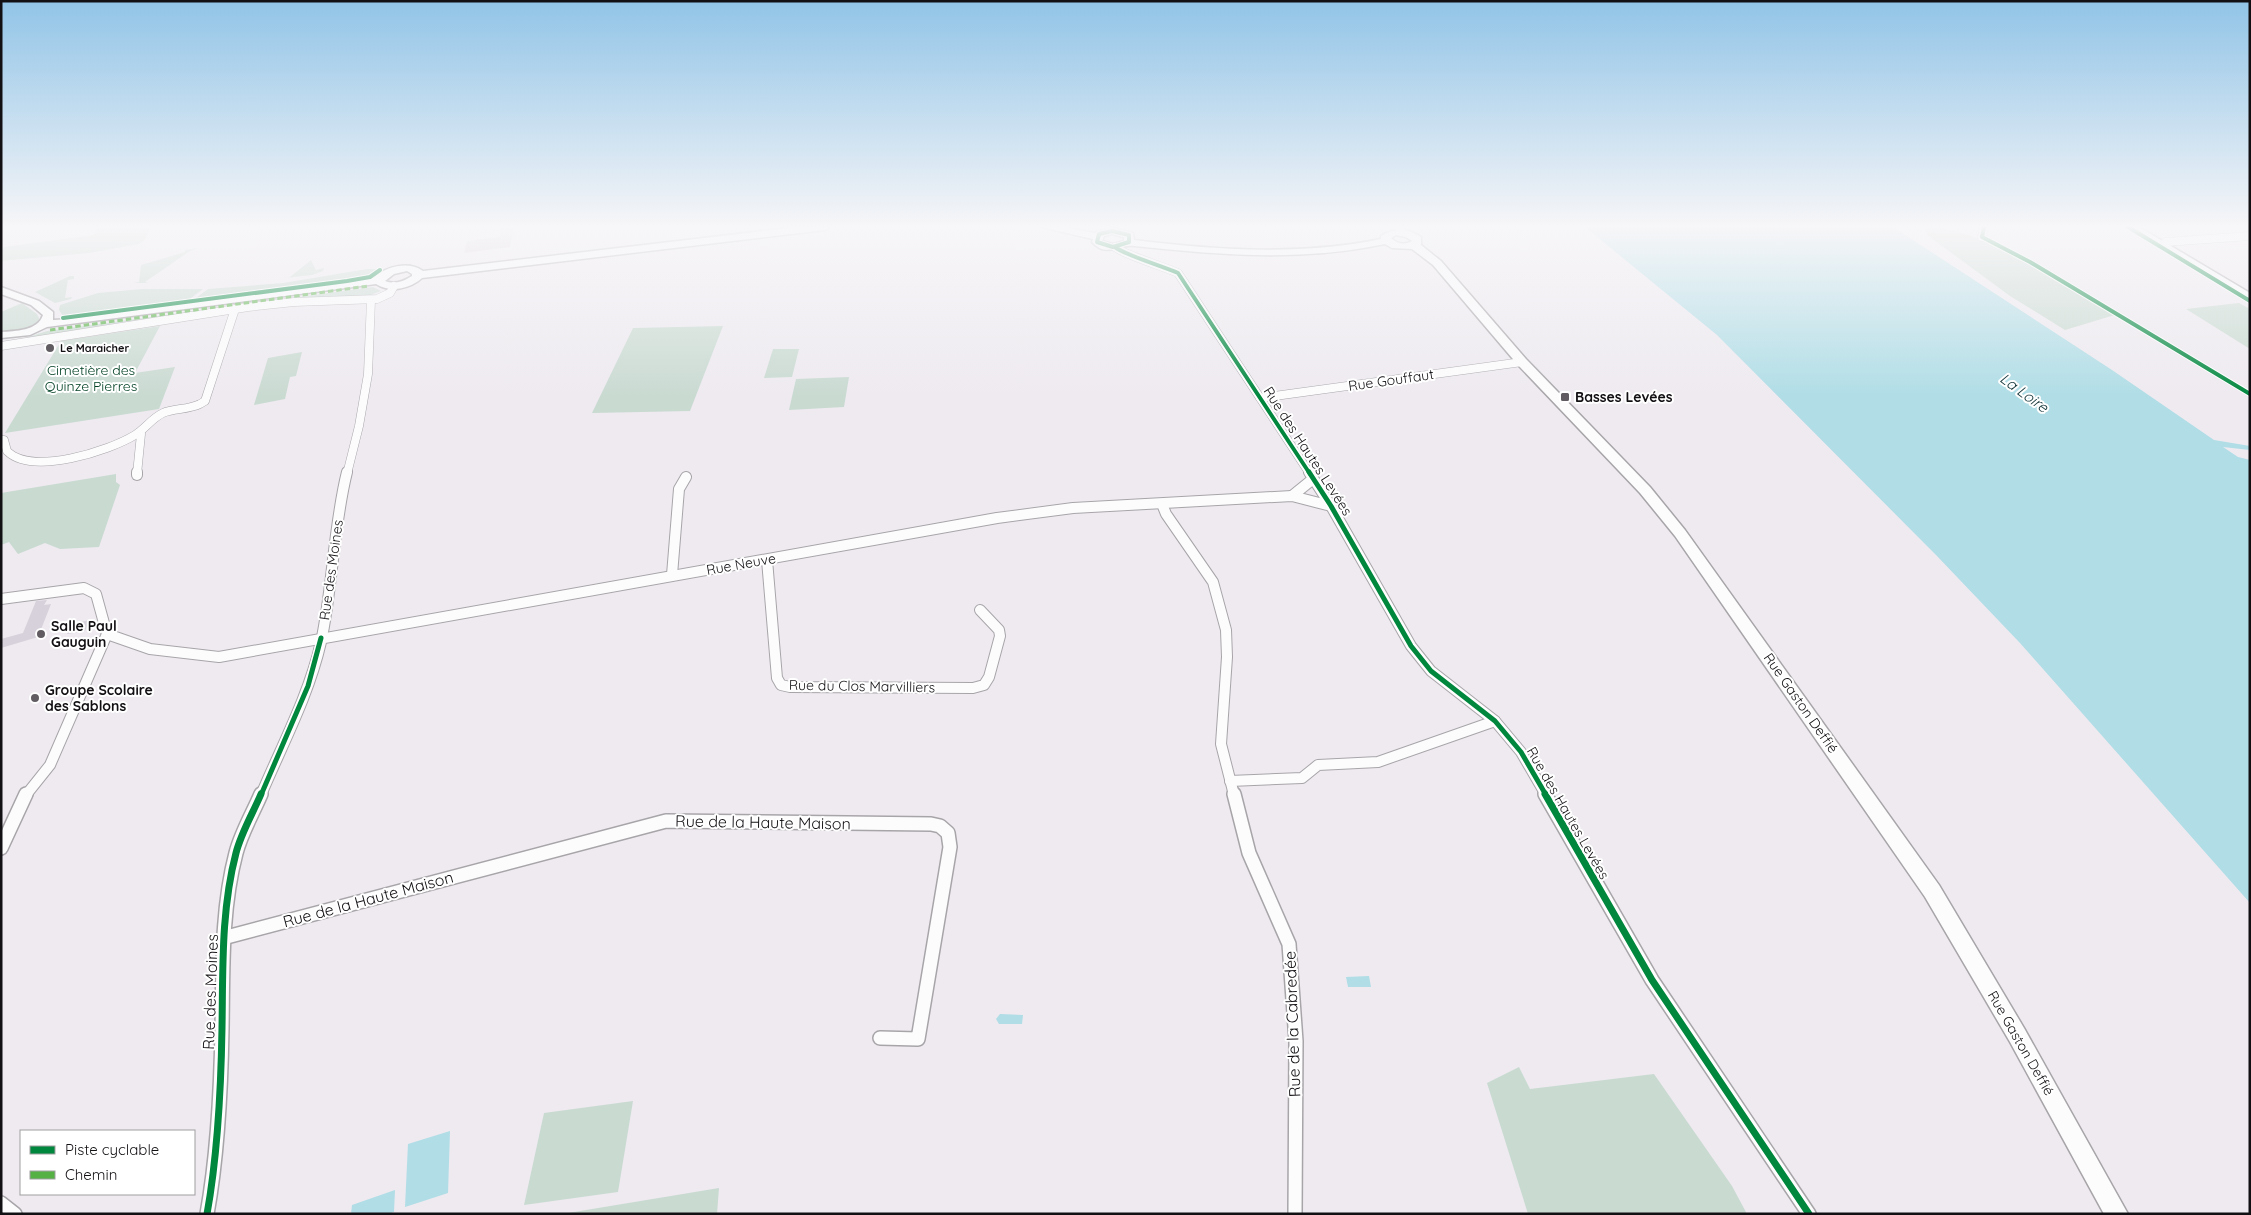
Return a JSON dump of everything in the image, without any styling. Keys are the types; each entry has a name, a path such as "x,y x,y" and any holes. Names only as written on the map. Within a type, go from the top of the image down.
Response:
{"main road":[{"path":"1,335 17,339 45,324 72,322 352,284"},
{"path":"382,284 394,286 403,284"},
{"name":"Rue Gaston Deffié","path":"1455,284 1522,362 1618,460 1680,533 1874,807 1942,908 2017,1035 2117,1214"},
{"path":"2226,284 2250,298"},
{"path":"2236,284 2250,292"},
{"path":"1,290 35,303 48,314 45,324"}],"street":[{"name":"Rue des Hautes Levées","path":"1185,284 1331,506 1411,646 1430,671 1496,721 1521,752 1652,980 1809,1214"},
{"path":"1,346 17,339 235,309 294,302 369,300 386,296 394,286"},
{"name":"Rue des Moines","path":"207,1214 214,1174 220,1060 222,938 236,852 308,686 321,638 341,498 359,426 368,374 369,300"},
{"path":"1,440 4,440 4,454 38,462 61,461 108,448 138,433 163,414 195,407 205,401 235,309"},
{"name":"Rue Gouffaut","path":"1260,398 1522,362"},
{"path":"137,475 141,440 141,434 138,433"},
{"path":"672,576 679,489 686,477"},
{"path":"1292,496 1313,479"},
{"name":"Rue Neuve","path":"107,634 150,649 219,657 997,518 1073,508 1292,496 1331,506"},
{"name":"Rue de la Cabredée","path":"1162,504 1166,514 1213,582 1226,630 1227,657 1221,744 1249,853 1289,944 1296,1041 1295,1214"},
{"name":"Rue du Clos Marvilliers","path":"767,560 777,678 781,685 973,688 984,685 989,677 1000,636 999,630 980,610"},
{"path":"1,599 84,588 96,594 107,634 50,766 27,792 1,848"},
{"path":"1230,781 1302,778 1318,765 1378,762 1496,721"},
{"name":"Rue de la Haute Maison","path":"222,938 666,821 931,824 940,826 948,833 950,847 918,1039 880,1038"},
{"path":"1,1203 15,1214"}],"green space":[{"path":"53,284 67,284 65,298 72,297 71,299 55,303 35,292"},
{"path":"274,284 319,284 192,301 208,289"},
{"path":"1993,284 2065,284 2118,314 2065,330"},
{"path":"373,287 381,291 368,296 152,319 40,336 33,340 19,340 47,331"},
{"path":"142,289 203,289 187,301 68,317 63,316 59,310 60,305 98,293"},
{"path":"22,303 37,314 40,320 32,327 22,330 1,331 1,312"},
{"path":"2239,303 2250,309 2250,349 2186,309"},
{"name":"Cimetière des Quinze Pierres","path":"160,326 135,373 175,367 159,409 5,433 61,341"},
{"path":"723,326 690,411 592,413 633,328"},
{"path":"773,349 799,349 792,377 764,378"},
{"path":"302,352 296,376 290,377 285,399 254,405 268,358"},
{"path":"849,377 844,407 789,410 796,379"},
{"path":"116,474 116,482 120,485 99,547 60,549 45,543 18,554 9,542 1,545 1,493"},
{"path":"1519,1067 1530,1089 1654,1074 1732,1186 1747,1214 1528,1214 1487,1083"},
{"path":"633,1101 618,1192 524,1205 544,1113"},
{"path":"719,1188 717,1214 562,1214"}],"water":[{"name":"La Loire","path":"1654,284 1980,284 2112,370 2214,440 2250,446 2250,450 2223,447 2238,457 2250,460 2250,903 2020,643 1937,556 1717,335"},
{"path":"1369,976 1371,987 1348,987 1346,977"},
{"path":"1000,1014 1023,1015 1022,1024 999,1024 996,1019"},
{"path":"450,1131 448,1193 405,1207 408,1144"},
{"path":"395,1190 394,1212 388,1214 351,1214 352,1205"}],"building":[{"path":"47,600 44,605 51,604 38,637 1,648 1,639 23,633 36,601"},
{"path":"90,620 85,631 67,634 72,624"}],"marked path":[{"path":"50,330 368,286"}],"cycle path":[{"path":"63,318 326,284"},
{"path":"1185,284 1331,506 1411,646 1431,671 1495,721 1521,752 1652,980 1809,1214"},
{"path":"2066,284 2250,394"},
{"path":"2221,284 2250,301"},
{"path":"207,1214 214,1174 222,1031 223,938 229,888 236,852 308,686 321,638"}],"place":[{"name":"Le Maraicher","path":"50,348"},
{"name":"Basses Levées","path":"1565,397"},
{"name":"Salle Paul Gauguin","path":"41,634"},
{"name":"Groupe Scolaire des Sablons","path":"35,698"}]}
